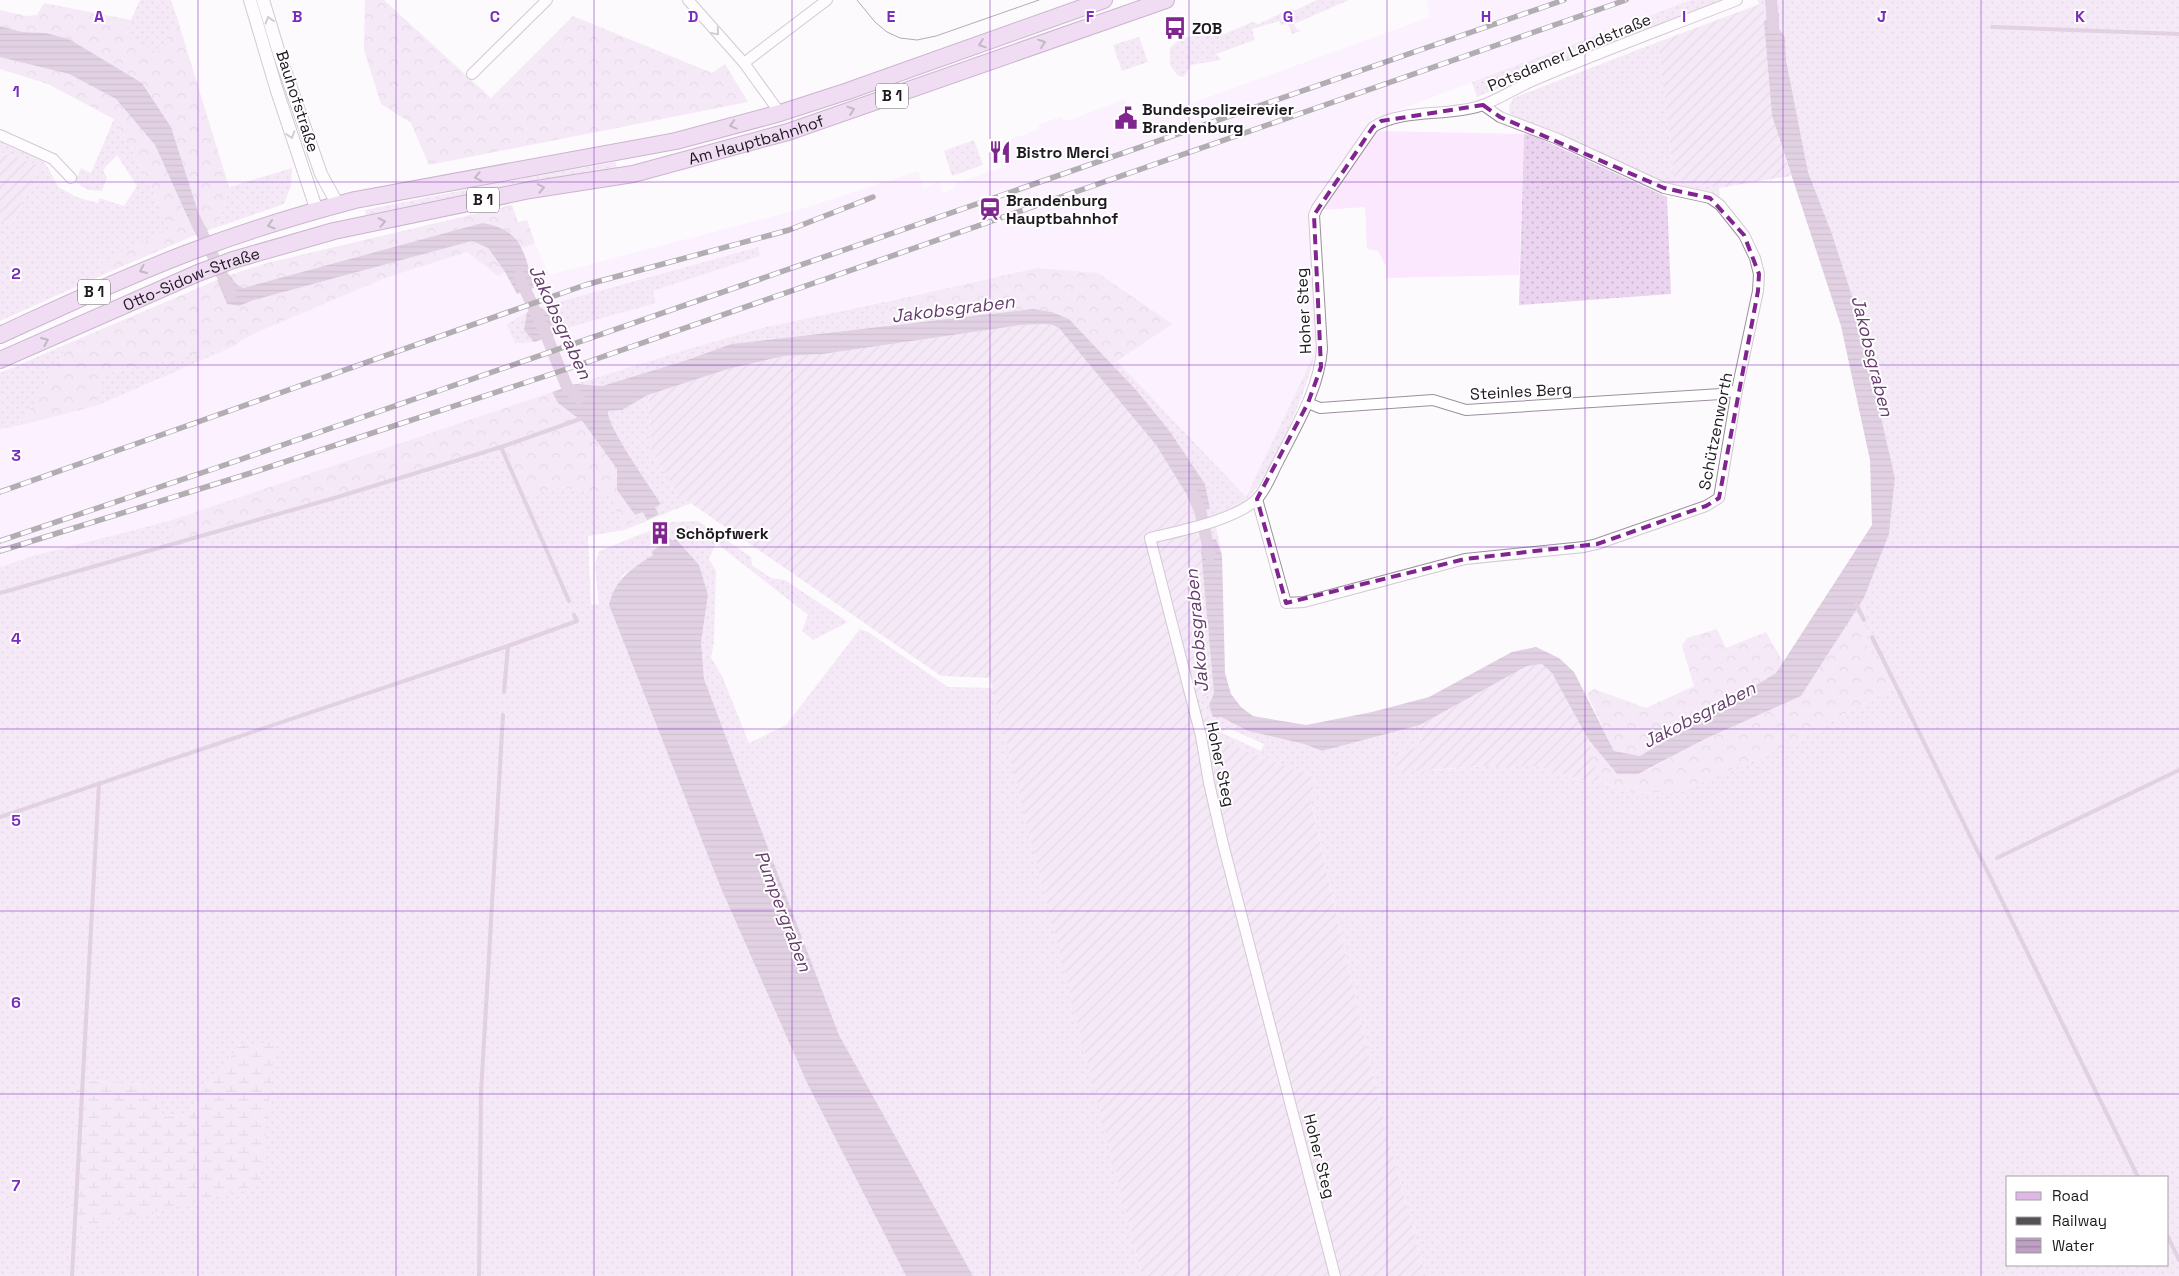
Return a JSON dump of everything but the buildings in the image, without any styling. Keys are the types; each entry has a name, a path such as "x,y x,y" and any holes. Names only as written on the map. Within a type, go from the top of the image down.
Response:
{"main road":[{"name":"Am Hauptbahnhof","path":"318,211 338,204 676,141 780,113 906,71 1104,0"},
{"name":"Am Hauptbahnhof","path":"334,232 530,190 633,174 788,132 1166,0"},
{"path":"780,113 788,132"},
{"path":"628,149 633,174"},
{"path":"334,232 338,204"},
{"path":"318,211 334,232"},
{"name":"Otto-Sidow-Straße","path":"0,335 188,252 318,211"},
{"name":"Otto-Sidow-Straße","path":"0,360 198,273 233,260 334,232"}],"street":[{"name":"Bauhofstraße","path":"250,0 277,91 318,211"},
{"name":"Bauhofstraße","path":"263,0 279,53 321,174 338,204"},
{"path":"472,74 546,0"},
{"path":"688,0 744,63 780,113"},
{"path":"744,63 826,0"},
{"name":"Potsdamer Landstraße","path":"1468,110 1483,105 1531,82 1737,0"},
{"name":"Schützenworth","path":"1257,498 1286,603 1304,602 1465,559 1584,547 1706,506 1719,498 1758,291 1759,274 1744,235 1729,215 1710,198 1664,188 1558,139 1500,117 1483,105"},
{"name":"Hoher Steg","path":"1335,1276 1226,853 1209,783 1201,736 1150,538 1215,521 1257,498 1308,403 1321,367 1322,349 1315,257 1314,215 1373,127 1382,121 1405,116 1468,110"},
{"path":"0,134 53,159 71,178"},
{"name":"Steinles Berg","path":"1308,403 1320,408 1433,400 1466,410 1721,394 1738,390"}],"highlighted area":[{"path":"1483,105 1500,117 1664,188 1710,198 1744,235 1759,274 1758,291 1719,498 1706,506 1597,544 1465,559 1286,603 1257,499 1308,403 1321,367 1314,215 1373,127 1381,121"}],"shaded area":[{"path":"1426,0 1691,0 1369,121 1309,210 1316,347 1246,497 1118,362 1171,324 1037,268 766,327 685,350 552,392 169,521 36,555 0,567 0,429 96,406 230,348 251,335 385,278 467,252 498,276 505,272 517,294 534,288 523,248 535,243 549,275 801,209 918,171 924,188 939,182 943,193 956,188 955,184 1003,167 991,144 1028,134 1028,132 1040,129 1038,125 1062,116 1063,121 1075,118 1125,99 1135,128 1170,111 1430,17","holes":["758,247 760,256 653,291 656,303 574,326 534,342 527,312 617,285"]},
{"path":"1378,131 1524,134 1519,275 1386,278 1386,266 1378,251 1367,249 1365,207 1322,210"}],"green space":[{"path":"140,0 171,0 178,21 158,55 125,33"},
{"path":"365,0 384,0 491,98 573,16 712,73 725,64 748,102 429,165 411,123 381,104 364,50"},
{"path":"1317,0 1349,0 1294,24 1296,29 1301,31 1292,34 1288,24 1281,25 1279,21 1252,29 1255,40 1216,54 1221,60 1191,65 1184,77 1178,76 1170,65 1170,48 1177,41 1205,31 1222,35 1252,22 1259,24 1289,9 1296,10"},
{"path":"1691,0 1725,0 1477,97 1472,82"},
{"path":"1758,0 2179,0 2179,1276 1426,1276 1385,1126 1311,802 1315,778 1214,738 1199,698 1214,693 1209,705 1221,717 1248,731 1304,744 1322,751 1420,725 1419,747 1433,770 1483,766 1537,766 1578,780 1601,782 1634,793 1678,792 1787,746 1894,687 1867,646 1864,598 1889,534 1895,478 1855,305 1832,234 1808,172 1786,60 1785,37 1779,29 1779,13 1773,10 1764,22","holes":["1228,728 1264,744 1261,751 1220,732"]},
{"path":"44,3 131,20 125,33 158,54 178,21 229,187 218,227 208,230 201,221 171,127 142,83 69,39 46,33 22,32 0,26 0,10 26,16 37,15"},
{"path":"1760,4 1764,22 1772,116 1791,176 1719,188 1674,178 1658,42"},
{"path":"1139,37 1148,62 1122,71 1113,45"},
{"path":"1658,42 1674,178 1719,188 1720,199 1662,184 1560,134 1510,115 1509,107 1513,98"},
{"path":"0,56 69,74 116,99 155,145 187,216 198,234 107,273 102,262 169,230 148,179 114,119 48,84 0,69"},
{"path":"114,119 148,179 169,230 103,262 107,273 0,321 0,219 12,224 39,165 0,152 0,140 41,159 49,169 58,187 76,197 98,203 99,198 124,206 137,186 117,155 103,170 107,178 102,191 88,190 75,182 81,168 91,173"},
{"path":"1524,134 1532,135 1667,197 1671,294 1519,305"},
{"path":"974,140 983,165 952,176 944,151"},
{"path":"0,152 39,165 12,224 0,219"},
{"path":"616,162 617,169 526,183 366,215 365,210 524,178"},
{"path":"292,168 291,186 284,204 218,227 229,187"},
{"path":"512,205 518,222 527,220 535,243 523,248 511,234 482,223 243,288 236,284 230,275 267,263"},
{"path":"472,241 488,248 505,272 498,276 467,252 385,278 251,335 230,348 102,374 96,406 21,425 69,343 217,280 227,304 239,306 254,300"},
{"path":"758,247 760,256 653,291 656,303 574,326 534,342 515,343 507,324 527,312 540,307"},
{"path":"1037,268 1098,273 1172,324 1112,365 1069,319 1052,312 1033,309 885,326 889,301"},
{"path":"889,301 885,326 731,344 687,360 602,386 576,384 766,327"},
{"path":"1021,325 1054,325 1059,328 1156,445 1186,492 1191,525 1203,541 1201,551 1214,693 1199,698 1214,738 1315,778 1311,803 1385,1126 1426,1276 1142,1276 990,678 941,676 679,495 651,451 648,395 728,369 784,356 823,354"},
{"path":"69,343 21,425 0,429 0,373"},
{"path":"1316,347 1313,363 1288,432 1264,476 1252,493 1241,504 1191,525 1186,492 1197,511 1209,509 1205,484 1171,433 1112,365 1118,362 1246,497"},
{"path":"230,348 96,406 102,374"},
{"path":"552,392 558,403 583,422 617,469 617,490 635,515 632,527 625,530 610,496 560,487 527,496 503,450 174,547 169,521"},
{"path":"648,395 651,451 679,494 691,503 632,527 635,515 643,512 659,514 655,506 661,504 621,442 609,418 608,411 622,410"},
{"path":"503,450 527,496 560,487 611,496 625,530 588,536 591,605 599,604 595,565 599,551 672,522 698,521 751,557 752,565 771,578 785,580 848,622 813,640 802,631 808,615 716,543 709,559 716,571 714,642 711,658 722,676 749,743 786,725 860,629 868,632 948,687 994,688 1142,1276 973,1276 839,1035 704,679 701,642 708,595 669,537 658,542 660,546 653,555 623,575 609,605 720,886 807,1083 906,1276 0,1276 0,567 36,555 169,521 174,547","holes":["240,1045 260,1186 75,1080 146,1084 164,1117 186,1114"]},
{"path":"1216,527 1222,555 1216,539 1203,541 1197,532"},
{"path":"1864,598 1867,646 1894,687 1787,746 1678,792 1634,793 1601,782 1588,739 1617,774 1649,769 1707,738 1801,696"},
{"path":"1717,629 1726,648 1766,632 1783,662 1776,673 1640,756 1614,751 1587,694 1594,689 1646,708 1694,686 1682,646 1687,638"},
{"path":"1542,664 1552,673 1588,739 1601,782 1579,780 1537,766 1483,766 1397,772 1395,753 1419,747 1420,725 1527,666"},
{"path":"275,1042 260,1186 70,1232 75,1080 146,1084 164,1117 186,1114 240,1045"}],"water":[{"path":"1773,10 1779,13 1779,29 1785,37 1786,60 1808,172 1832,234 1855,305 1895,478 1889,534 1864,598 1801,696 1707,738 1638,774 1617,774 1588,739 1552,673 1542,664 1527,666 1420,725 1322,751 1304,744 1248,731 1221,717 1213,717 1209,705 1214,693 1201,551 1203,541 1216,539 1222,555 1225,673 1231,694 1241,707 1253,716 1306,725 1372,712 1429,697 1512,652 1536,647 1559,658 1574,672 1614,751 1640,756 1776,673 1872,525 1870,460 1841,326 1772,116 1764,22"},
{"path":"0,26 22,32 46,33 69,39 142,83 171,127 201,221 208,230 198,234 187,216 155,145 116,99 69,74 0,57"},
{"name":"Jakobsgraben","path":"482,223 496,226 514,237 520,245 528,264 534,288 517,294 505,272 488,248 472,241 254,300 239,306 227,304 217,280 230,275 236,284 243,288"},
{"name":"Jakobsgraben","path":"540,307 553,318 558,334 534,342 524,330 527,312"},
{"path":"1033,309 1052,312 1069,319 1137,391 1171,433 1205,484 1210,509 1197,511 1156,445 1059,328 1053,325 1021,325 823,354 784,356 728,369 648,395 622,410 608,411 609,418 621,442 661,504 655,507 659,514 647,520 643,512 635,515 617,490 617,469 583,422 558,403 552,392 576,384 602,386 687,360 731,344"},
{"name":"Pumpergraben","path":"669,537 672,541 676,539 699,565 708,595 701,642 704,679 839,1035 973,1276 906,1276 807,1083 720,886 609,605 620,581 637,565 653,555 652,551 660,546 657,542"}],"waterway":[{"name":"Jakobsgraben","path":"1771,0 1773,25"},
{"path":"1992,27 2179,34"},
{"name":"Jakobsgraben","path":"195,219 231,293"},
{"name":"Jakobsgraben","path":"519,276 567,387 579,398"},
{"path":"501,447 583,418"},
{"path":"0,593 331,499 501,447 569,601"},
{"name":"Jakobsgraben","path":"1193,495 1200,510 1210,555"},
{"path":"1856,604 1864,620"},
{"path":"0,817 508,646 577,621 574,615"},
{"path":"1872,637 2138,1176"},
{"path":"504,692 508,646"},
{"path":"479,1276 481,1093 503,715"},
{"path":"1997,858 2179,770"},
{"path":"72,1276 99,783"},
{"path":"2169,1239 2179,1260"}],"tram line":[{"path":"857,0 875,22 887,32 900,38 917,40 936,36 1039,0"}],"railway":[{"path":"0,541 216,468 1564,0"},
{"path":"0,551 251,473 579,365 1626,0"},
{"path":"0,492 585,285 789,230 873,197"}],"place":[{"name":"ZOB","path":"1175,28"},
{"name":"Bundespolizeirevier Brandenburg","path":"1126,118"},
{"name":"Bistro Merci","path":"1000,152"},
{"name":"Brandenburg Hauptbahnhof","path":"990,209"},
{"name":"Schöpfwerk","path":"660,533"}]}
